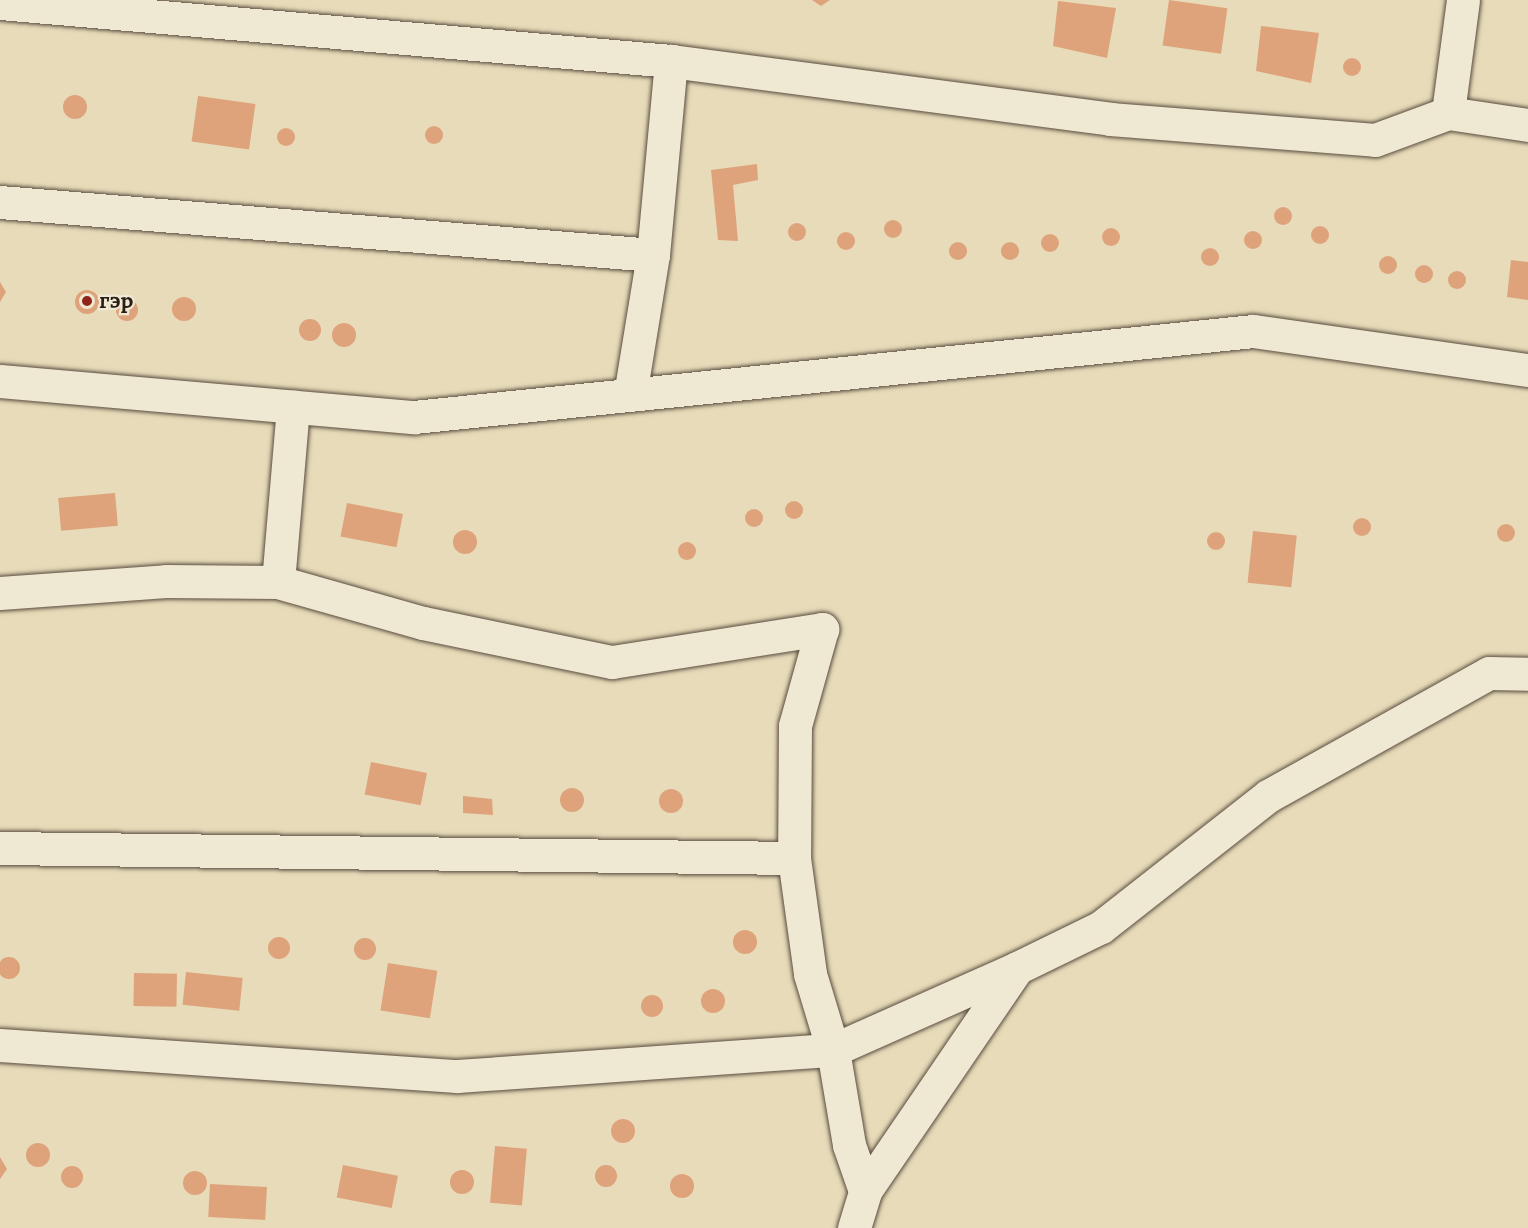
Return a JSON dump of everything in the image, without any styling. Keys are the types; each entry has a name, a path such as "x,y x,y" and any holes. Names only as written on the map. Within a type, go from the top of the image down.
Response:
{"street":[{"path":"1448,113 1463,0"},
{"path":"0,3 670,61 1110,119 1375,140 1448,113 1528,125"},
{"path":"630,395 653,255 670,61"},
{"path":"0,202 653,255"},
{"path":"0,381 414,417 1253,331 1528,370"},
{"path":"278,582 293,407"},
{"path":"0,592 166,581 278,582 423,623 612,662 822,629 795,726 794,858 810,974 833,1050 849,1145 866,1191"},
{"path":"0,1045 457,1076 833,1050 1017,968 1101,927 1268,796 1489,673 1528,674"},
{"path":"0,848 794,858"},
{"path":"854,1228 866,1191 1017,968"}],"building":[{"path":"812,0 830,0 821,6"},
{"path":"1169,0 1227,8 1221,54 1163,46"},
{"path":"1058,1 1116,8 1107,58 1053,46"},
{"path":"1261,26 1319,33 1311,83 1256,71"},
{"path":"1348,58 1356,58 1361,63 1359,74 1348,76 1343,71 1343,63"},
{"path":"75,95 83,99 87,107 83,115 75,119 67,115 63,107 67,99"},
{"path":"198,96 255,104 249,150 192,142"},
{"path":"434,126 442,131 443,135 438,143 434,144 426,139 425,135 430,127"},
{"path":"282,128 290,128 295,133 293,144 282,146 277,141 277,133"},
{"path":"757,164 758,180 733,185 738,241 718,240 711,170"},
{"path":"1279,207 1287,207 1292,212 1290,223 1279,225 1274,220 1274,212"},
{"path":"893,220 901,225 902,229 897,237 893,238 885,233 884,229 889,221"},
{"path":"797,223 804,225 806,232 804,239 797,241 790,239 788,232 790,225"},
{"path":"1316,226 1324,226 1329,231 1327,242 1316,244 1311,239 1311,231"},
{"path":"1107,228 1115,228 1120,233 1118,244 1107,246 1102,241 1102,233"},
{"path":"1249,231 1257,231 1262,236 1260,247 1249,249 1244,244 1244,236"},
{"path":"842,232 850,232 855,237 853,248 842,250 837,245 837,237"},
{"path":"1050,234 1058,239 1059,243 1054,251 1050,252 1042,247 1041,243 1046,235"},
{"path":"954,242 962,242 967,247 965,258 954,260 949,255 949,247"},
{"path":"1010,242 1017,244 1019,251 1017,258 1010,260 1003,258 1001,251 1003,244"},
{"path":"1210,248 1218,253 1219,257 1214,265 1210,266 1202,261 1201,257 1206,249"},
{"path":"1384,256 1392,256 1397,261 1395,272 1384,274 1379,269 1379,261"},
{"path":"1511,260 1528,262 1528,300 1507,297"},
{"path":"1420,265 1428,265 1433,270 1431,281 1420,283 1415,278 1415,270"},
{"path":"1453,271 1461,271 1466,276 1464,287 1453,289 1448,284 1448,276"},
{"path":"0,282 6,292 0,302"},
{"name":"гэр","path":"87,290 95,294 99,302 95,310 87,314 79,310 75,302 79,294"},
{"name":"гэр","path":"184,297 192,301 196,309 192,317 184,321 176,317 172,309 176,301"},
{"name":"гэр","path":"123,299 131,299 138,306 138,314 131,321 123,321 116,314 116,306"},
{"path":"306,319 314,319 321,326 321,334 314,341 306,341 299,334 299,326"},
{"path":"344,323 352,327 356,335 352,343 344,347 336,343 332,335 336,327"},
{"path":"115,493 118,526 61,531 58,498"},
{"path":"794,501 802,506 803,510 798,518 794,519 786,514 785,510 790,502"},
{"path":"347,503 403,514 396,547 341,536"},
{"path":"750,509 758,509 763,514 761,525 750,527 745,522 745,514"},
{"path":"1362,518 1370,523 1371,527 1366,535 1362,536 1354,531 1353,527 1358,519"},
{"path":"1502,524 1510,524 1515,529 1513,540 1502,542 1497,537 1497,529"},
{"path":"465,530 473,534 477,542 473,550 465,554 457,550 453,542 457,534"},
{"path":"1253,531 1297,536 1291,587 1248,583"},
{"path":"1216,532 1224,537 1225,541 1220,549 1216,550 1208,545 1207,541 1212,533"},
{"path":"683,542 691,542 696,547 694,558 683,560 678,555 678,547"},
{"path":"371,762 427,773 421,805 365,794"},
{"path":"572,788 580,792 584,800 580,808 572,812 564,808 560,800 564,792"},
{"path":"671,789 679,793 683,801 679,809 671,813 663,809 659,801 663,793"},
{"path":"463,796 492,799 493,815 463,813"},
{"path":"745,930 753,934 757,942 753,950 745,954 737,950 733,942 737,934"},
{"path":"275,937 283,937 290,944 290,952 283,959 275,959 268,952 268,944"},
{"path":"361,938 369,938 376,945 376,953 369,960 361,960 354,953 354,945"},
{"path":"9,957 17,960 20,968 17,976 9,979 1,976 -2,968 1,960"},
{"path":"388,963 437,971 430,1018 380,1010"},
{"path":"186,972 243,978 239,1011 183,1005"},
{"path":"134,973 177,974 176,1007 133,1006"},
{"path":"713,989 721,993 725,1001 721,1009 713,1013 705,1009 701,1001 705,993"},
{"path":"648,995 656,995 663,1002 663,1010 656,1017 648,1017 641,1010 641,1002"},
{"path":"623,1119 631,1123 635,1131 631,1139 623,1143 615,1139 611,1131 615,1123"},
{"path":"38,1143 46,1147 50,1155 46,1163 38,1167 30,1163 26,1155 30,1147"},
{"path":"495,1146 527,1149 522,1206 490,1203"},
{"path":"0,1157 7,1169 0,1179"},
{"path":"343,1165 398,1176 392,1208 337,1197"},
{"path":"602,1165 610,1165 617,1172 617,1180 610,1187 602,1187 595,1180 595,1172"},
{"path":"68,1166 76,1166 83,1173 83,1181 76,1188 68,1188 61,1181 61,1173"},
{"path":"462,1170 470,1174 474,1182 470,1190 462,1194 454,1190 450,1182 454,1174"},
{"path":"195,1171 203,1175 207,1183 203,1191 195,1195 187,1191 183,1183 187,1175"},
{"path":"682,1174 690,1178 694,1186 690,1194 682,1198 674,1194 670,1186 674,1178"},
{"path":"210,1184 267,1187 265,1220 208,1217"}],"place":[{"name":"гэр","path":"87,301"}]}
